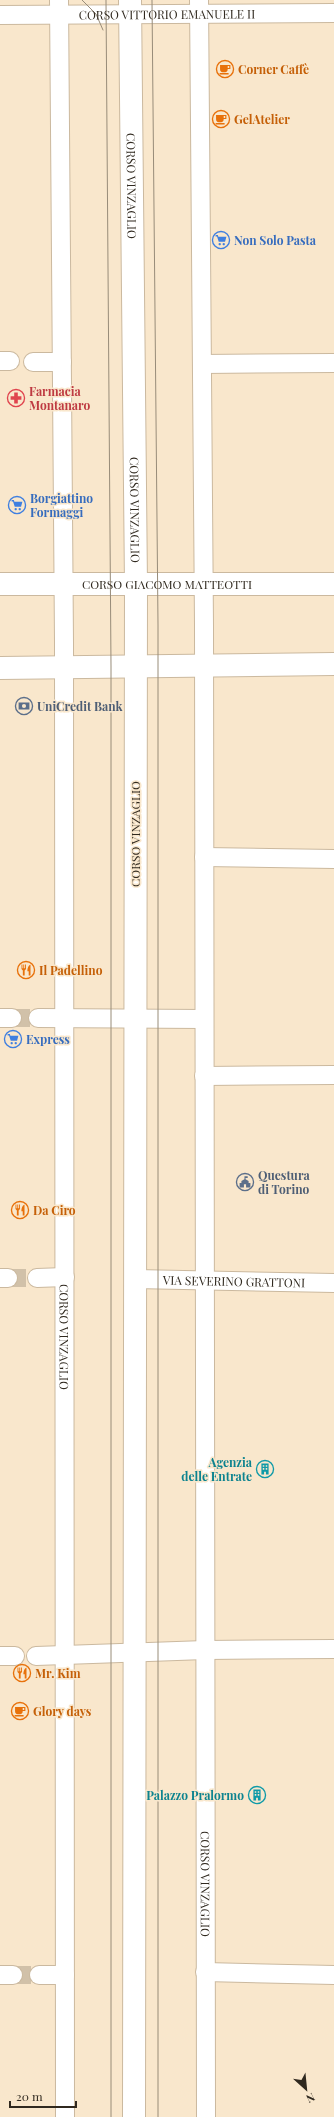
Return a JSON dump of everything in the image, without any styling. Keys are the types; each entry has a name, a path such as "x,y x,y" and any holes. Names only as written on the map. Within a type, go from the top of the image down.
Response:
{"main road":[{"name":"CORSO VINZAGLIO","path":"130,7 136,585 134,2117"},
{"name":"CORSO GIACOMO MATTEOTTI","path":"0,584 334,584"},
{"path":"0,668 334,664"}],"street":[{"name":"CORSO VITTORIO EMANUELE II","path":"0,15 59,7 199,7 334,13"},
{"name":"CORSO VINZAGLIO","path":"59,7 64,584 65,2117"},
{"name":"CORSO VINZAGLIO","path":"199,7 204,583 204,1650 206,2117"},
{"path":"33,362 62,362"},
{"path":"202,364 334,363"},
{"path":"204,857 334,858"},
{"path":"38,1018 135,1020 204,1019"},
{"path":"204,1076 334,1075"},
{"path":"37,1278 65,1277"},
{"name":"VIA SEVERINO GRATTONI","path":"135,1279 334,1283"},
{"path":"36,1656 204,1650 334,1649"},
{"path":"205,1972 334,1975"},
{"path":"39,1975 65,1975"}],"tunnel":[{"path":"12,1018 38,1018"},
{"path":"8,1278 37,1278"},
{"path":"13,1975 39,1975"}],"tram line":[{"path":"82,0 96,14 103,30"},
{"path":"106,0 111,666 111,2117"},
{"path":"152,0 158,625 158,2117"}],"place":[{"name":"Corner Caffè","path":"225,69"},
{"name":"GelAtelier","path":"221,119"},
{"name":"Non Solo Pasta","path":"221,240"},
{"name":"Farmacia Montanaro","path":"16,398"},
{"name":"Borgiattino Formaggi","path":"17,505"},
{"name":"UniCredit Bank","path":"24,706"},
{"name":"Il Padellino","path":"26,970"},
{"name":"Express","path":"13,1039"},
{"name":"Questura di Torino","path":"245,1182"},
{"name":"Da Ciro","path":"20,1210"},
{"name":"Agenzia delle Entrate","path":"265,1469"},
{"name":"Mr. Kim","path":"22,1673"},
{"name":"Glory days","path":"20,1711"},
{"name":"Palazzo Pralormo","path":"257,1795"}]}
